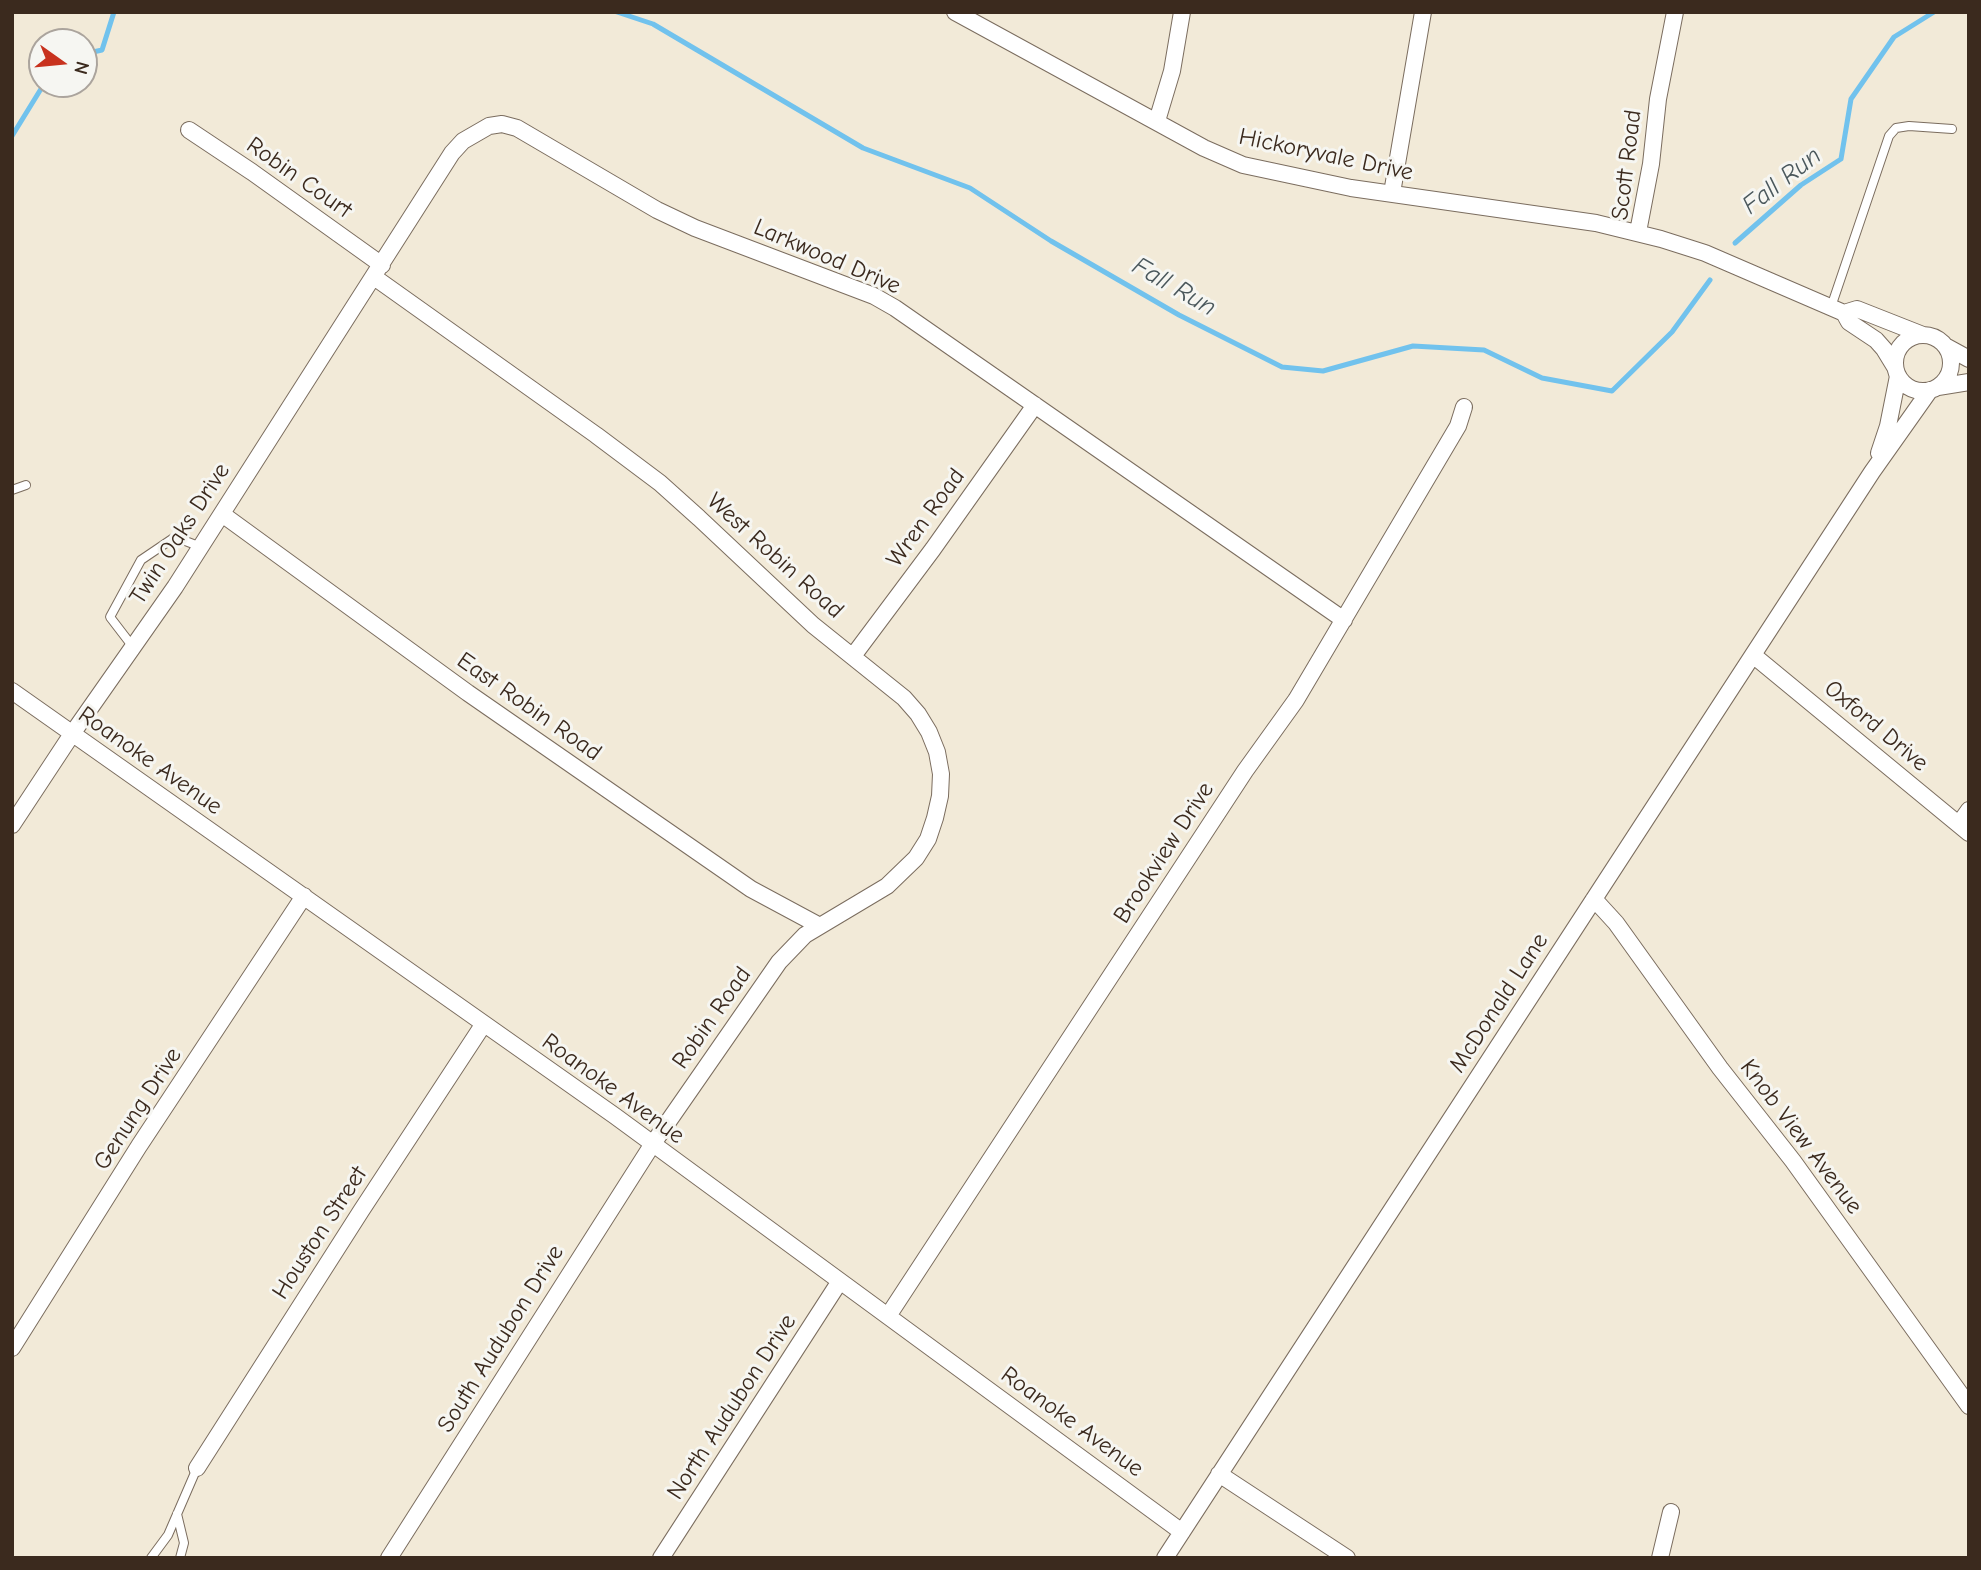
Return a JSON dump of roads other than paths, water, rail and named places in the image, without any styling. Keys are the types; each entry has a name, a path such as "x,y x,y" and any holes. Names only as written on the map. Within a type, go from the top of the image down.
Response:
{"street":[{"name":"Hickoryvale Drive","path":"955,12 1204,148 1243,165 1351,188 1596,223 1638,232"},
{"path":"1157,121 1172,71 1182,12"},
{"path":"1392,194 1423,12"},
{"name":"Scott Road","path":"1675,12 1660,88 1651,164 1638,232 1705,253 1838,310 1849,322 1876,340 1896,371"},
{"name":"Larkwood Drive","path":"378,271 452,153 463,141 489,126 502,124 517,128 657,210 695,228 884,302 1344,620"},
{"name":"Robin Court","path":"189,130 378,271"},
{"name":"Twin Oaks Drive","path":"12,825 201,547 378,271"},
{"name":"West Robin Road","path":"378,271 660,484 794,608 896,691 919,714 937,752 941,774 940,796 928,839 916,858 887,886 818,925"},
{"name":"Scott Road","path":"1838,310 1857,309 1923,335"},
{"path":"1969,359 1932,336 1913,336 1899,348 1896,371 1912,389 1969,382"},
{"path":"1934,388 1949,373 1950,355 1947,347"},
{"name":"McDonald Lane","path":"1872,472 1888,426 1896,371"},
{"name":"McDonald Lane","path":"1165,1558 1872,472 1934,388"},
{"name":"Wren Road","path":"853,656 1035,405"},
{"name":"Brookview Drive","path":"888,1316 1245,771 1296,700 1458,426 1464,407"},
{"name":"East Robin Road","path":"222,513 468,694 751,889 818,925"},
{"name":"Oxford Drive","path":"1753,655 1964,829"},
{"name":"Roanoke Avenue","path":"12,691 652,1145 1182,1532"},
{"path":"1964,829 1969,810"},
{"name":"Genung Drive","path":"12,1348 139,1146 304,897"},
{"name":"Knob View Avenue","path":"1594,899 1616,923 1720,1068 1793,1161 1969,1406"},
{"name":"Robin Road","path":"652,1145 779,962 818,925"},
{"name":"Houston Street","path":"197,1468 483,1025"},
{"name":"South Audubon Drive","path":"389,1558 652,1145"},
{"name":"North Audubon Drive","path":"661,1558 840,1281"},
{"path":"1219,1474 1346,1558"},
{"path":"1660,1558 1671,1512"}],"lane":[{"path":"1838,310 1889,136 1896,128 1909,126 1952,129"},
{"path":"12,490 26,485"},
{"path":"133,647 110,617 141,560 175,537 201,547"},
{"path":"151,1558 168,1535 197,1468"},
{"path":"177,1514 184,1544 180,1558"}],"waterway":[{"path":"98,51 102,50 114,12"},
{"name":"Fall Run","path":"617,12 653,24 863,148 970,188 1051,241 1179,315 1282,367 1323,371 1413,346 1484,350 1542,378 1612,391 1672,332 1710,280"},
{"name":"Fall Run","path":"1735,243 1801,185 1841,159 1851,99 1894,37 1934,12"},
{"path":"12,136 35,98"}]}
